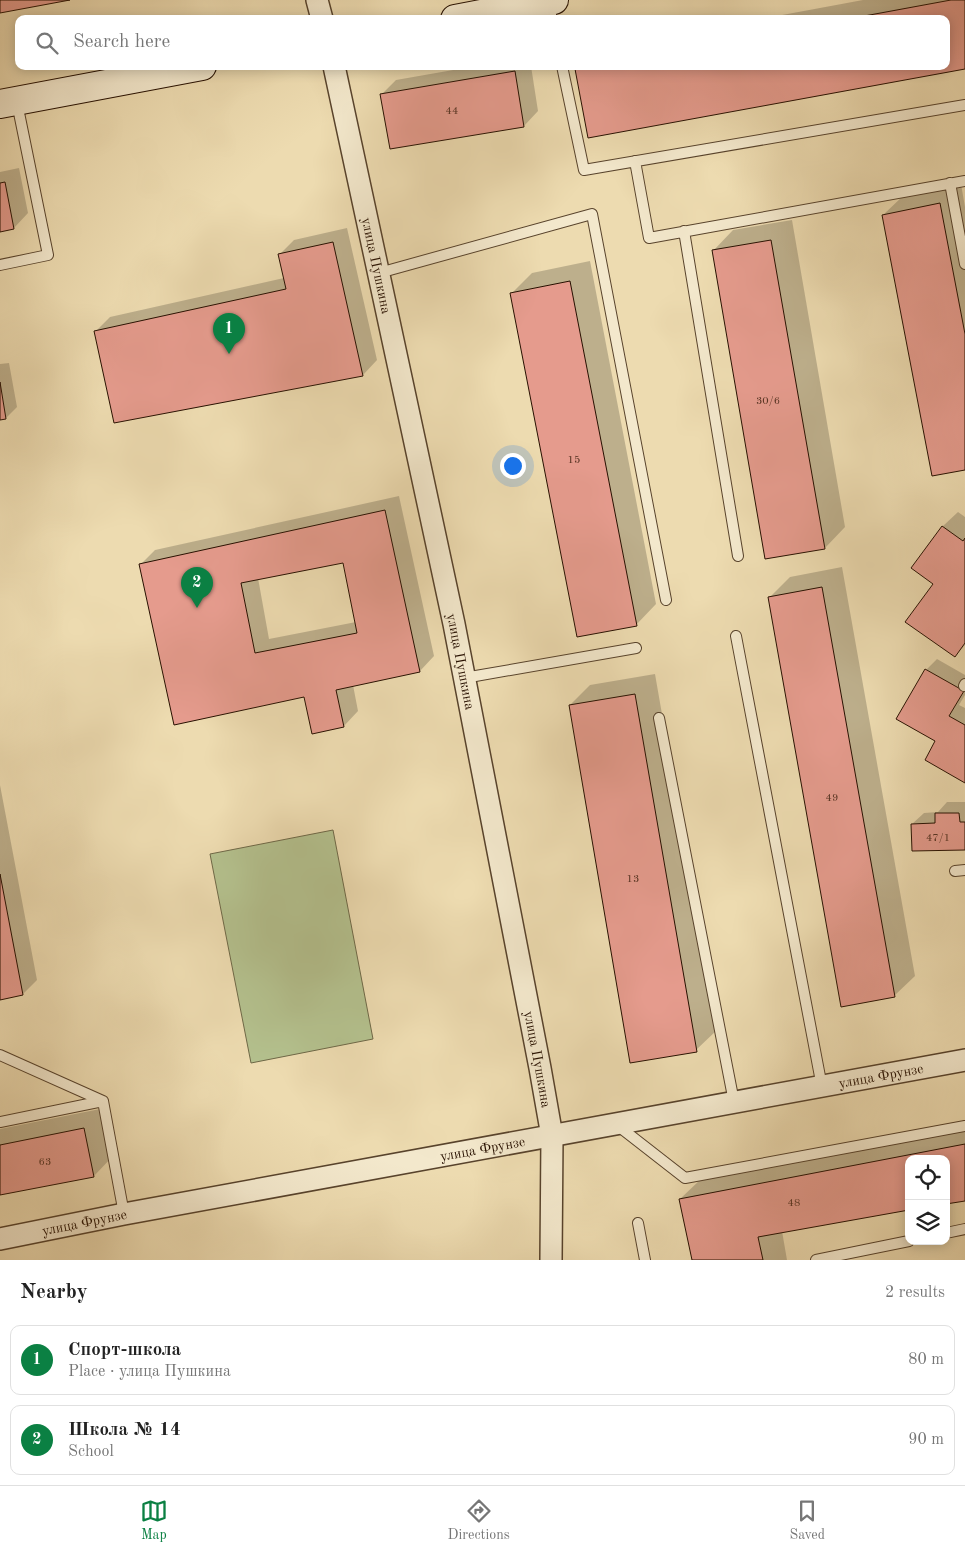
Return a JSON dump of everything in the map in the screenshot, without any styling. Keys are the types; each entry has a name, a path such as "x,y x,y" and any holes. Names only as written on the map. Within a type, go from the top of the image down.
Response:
{"main road":[{"path":"486,15 551,7"},
{"path":"8,103 181,70"}],"street":[{"path":"317,0 321,15"},
{"name":"улица Пушкина","path":"335,70 464,678 552,1136 551,1260"},
{"name":"улица Фрунзе","path":"0,1239 124,1214 965,1060"}],"lane":[{"path":"563,70 584,170 965,105"},
{"path":"0,264 48,255 8,103"},
{"path":"635,162 649,238 965,181"},
{"path":"950,183 965,264"},
{"path":"379,273 592,214 666,600"},
{"path":"684,231 738,556"},
{"path":"736,636 822,1087"},
{"path":"464,678 636,648"},
{"path":"659,718 734,1102"},
{"path":"0,1055 103,1101"},
{"path":"0,1122 103,1101"},
{"path":"103,1101 124,1214"},
{"path":"616,1124 685,1178 965,1126"},
{"path":"638,1223 646,1260"},
{"path":"950,1232 965,1229"},
{"path":"816,1260 905,1242"}],"green space":[{"path":"333,830 373,1039 251,1063 210,854"}],"building":[{"path":"0,0 70,0 0,13"},
{"path":"951,0 965,0 965,69 588,138 575,70 950,70 950,15 870,15"},
{"path":"515,71 524,127 390,149 380,94"},
{"path":"5,182 14,229 0,232 0,183"},
{"path":"940,203 965,334 965,470 932,476 882,215"},
{"path":"771,240 825,549 765,559 712,250"},
{"path":"333,242 363,376 114,423 94,331 286,289 278,254"},
{"path":"570,281 637,626 577,637 510,293"},
{"path":"0,382 6,419 0,420"},
{"path":"385,510 420,672 336,690 344,727 312,734 304,697 174,725 139,564","holes":["343,563 357,633 255,653 241,583"]},
{"path":"942,526 963,541 965,538 965,643 955,657 905,622 933,584 911,568"},
{"path":"822,587 895,997 841,1007 768,597"},
{"path":"925,669 964,691 949,716 965,725 965,783 925,760 935,741 896,719"},
{"path":"635,694 697,1052 630,1063 569,705"},
{"path":"935,813 959,813 960,822 965,822 965,850 912,851 911,824 935,823"},
{"path":"0,874 23,995 0,1000"},
{"path":"84,1128 94,1177 0,1195 0,1145"},
{"path":"965,1144 965,1201 950,1203 950,1155 908,1155"},
{"path":"905,1156 905,1211 758,1237 763,1260 692,1260 679,1199"}],"place":[{"name":"Спорт-школа","path":"229,354"},
{"name":"Школа № 14","path":"197,608"}]}
